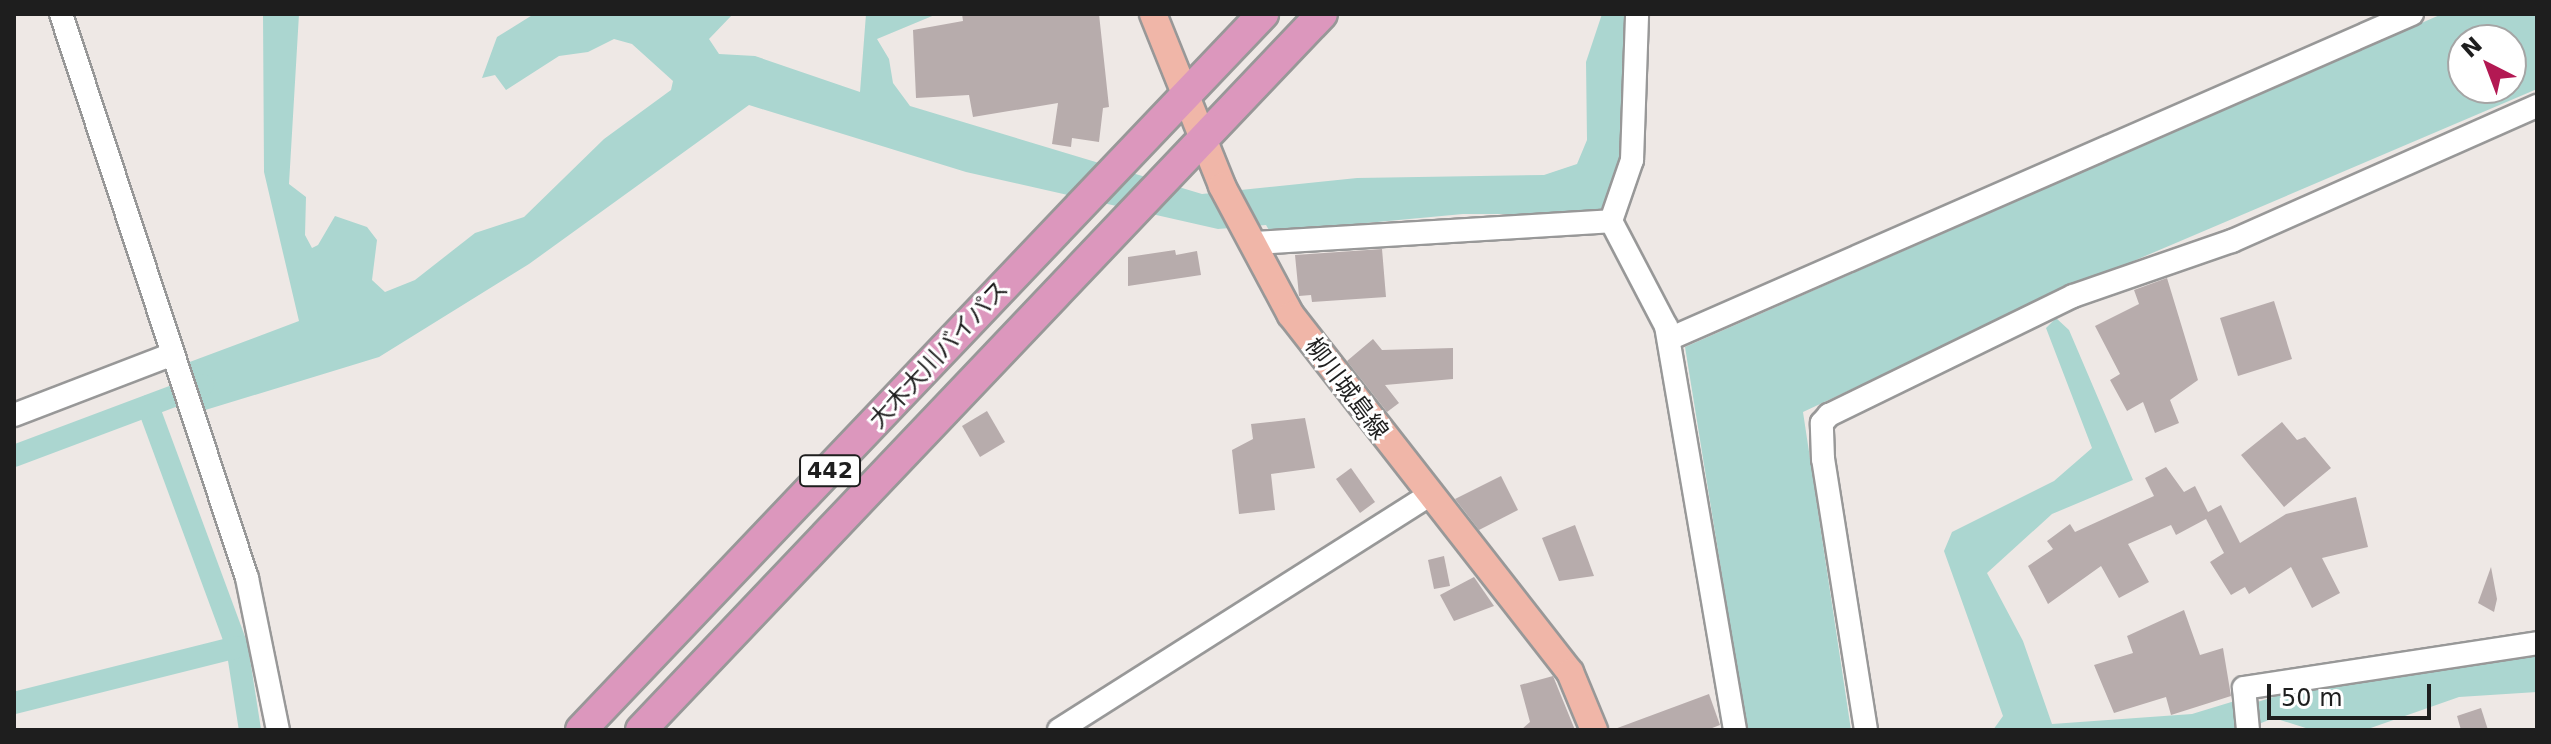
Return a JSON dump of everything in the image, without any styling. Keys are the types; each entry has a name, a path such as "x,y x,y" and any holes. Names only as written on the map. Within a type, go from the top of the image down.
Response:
{"highway":[{"name":"大木大川バイパス","path":"581,730 1263,14"},
{"name":"大木大川バイパス","path":"641,730 1131,219 1322,14"}],"main road":[{"name":"柳川城島線","path":"1153,14 1222,186 1330,370 1570,672 1594,730"}],"street":[{"path":"61,14 247,578 278,730"},
{"path":"1637,14 1632,160 1611,221 1669,339 1735,730"},
{"path":"1669,339 2412,14"},
{"path":"1866,730 1823,459 1822,423 1829,415 2073,296 2232,241 2537,106"},
{"path":"1250,238 1611,221"},
{"path":"14,415 175,359"},
{"path":"1059,730 1429,495"},
{"path":"2248,730 2244,688 2537,643"}],"water":[{"path":"263,14 299,14 289,184 306,197 305,235 312,248 318,245 335,216 367,227 377,240 372,280 385,292 415,280 475,233 524,217 604,139 671,90 673,81 632,44 614,39 588,52 559,56 506,90 495,75 482,78 497,37 534,14 733,14 709,39 719,54 755,56 860,92 866,14 937,14 877,39 889,59 893,83 910,106 1202,194 1357,178 1544,175 1577,164 1587,140 1586,62 1602,14 1625,14 1621,161 1608,201 1596,214 1463,214 1270,232 1266,225 1218,229 966,172 749,105 529,264 379,357 202,411 187,363 299,321 264,172"},
{"path":"2442,14 2537,14 2537,89 2527,93 2527,24 2447,24 2447,104 2502,104 2042,300 1803,412 1851,730 1747,730 1685,347"},
{"path":"2056,318 2069,330 2133,480 2052,514 1987,573 2023,641 2052,724 2192,714 2238,700 2254,703 2296,690 2537,653 2537,692 2459,697 2365,730 2312,730 2274,718 2243,730 1993,730 2003,716 1944,551 1952,532 2054,481 2092,448 2046,328"}],"building":[{"path":"962,14 1099,14 1109,107 1103,108 1099,142 1072,138 1071,147 1052,144 1058,103 973,117 969,95 916,98 913,30 963,21"},
{"path":"1382,249 1386,297 1312,302 1311,295 1299,296 1295,255"},
{"path":"1175,250 1176,255 1197,251 1201,275 1128,286 1128,257"},
{"path":"2167,278 2198,380 2170,400 2179,423 2155,433 2143,402 2127,411 2110,380 2120,374 2095,326 2139,304 2134,290"},
{"path":"2274,301 2292,359 2238,376 2220,318"},
{"path":"1373,339 1382,350 1453,348 1453,379 1385,385 1399,403 1387,412 1347,361"},
{"path":"987,411 1005,442 980,457 962,426"},
{"path":"1305,418 1315,468 1271,474 1275,510 1239,514 1232,450 1253,439 1251,424"},
{"path":"2282,422 2297,440 2305,437 2331,468 2284,507 2241,455"},
{"path":"2166,467 2184,492 2195,486 2208,512 2221,505 2240,543 2286,514 2356,497 2368,547 2322,558 2340,593 2312,608 2291,567 2249,594 2245,587 2231,595 2210,562 2224,553 2206,519 2176,535 2171,525 2128,544 2149,582 2119,598 2101,566 2048,604 2028,566 2053,549 2047,541 2070,524 2075,532 2154,496 2145,478"},
{"path":"1351,468 1375,502 1360,513 1336,479"},
{"path":"1501,476 1518,510 1479,530 1455,499"},
{"path":"1575,525 1594,576 1559,581 1542,538"},
{"path":"1444,556 1450,586 1434,589 1428,560"},
{"path":"2491,567 2497,599 2494,612 2478,603"},
{"path":"1474,577 1494,606 1454,621 1440,595"},
{"path":"2184,610 2200,655 2223,648 2231,696 2171,715 2166,697 2114,713 2094,665 2133,653 2127,636"},
{"path":"1553,676 1575,730 1521,730 1530,722 1520,685"},
{"path":"1709,694 1720,725 1707,730 1612,730"},
{"path":"2481,708 2488,730 2461,730 2457,716"}],"waterway":[{"path":"14,456 203,385"},
{"path":"148,406 237,647 250,730"},
{"path":"14,703 237,647"}]}
